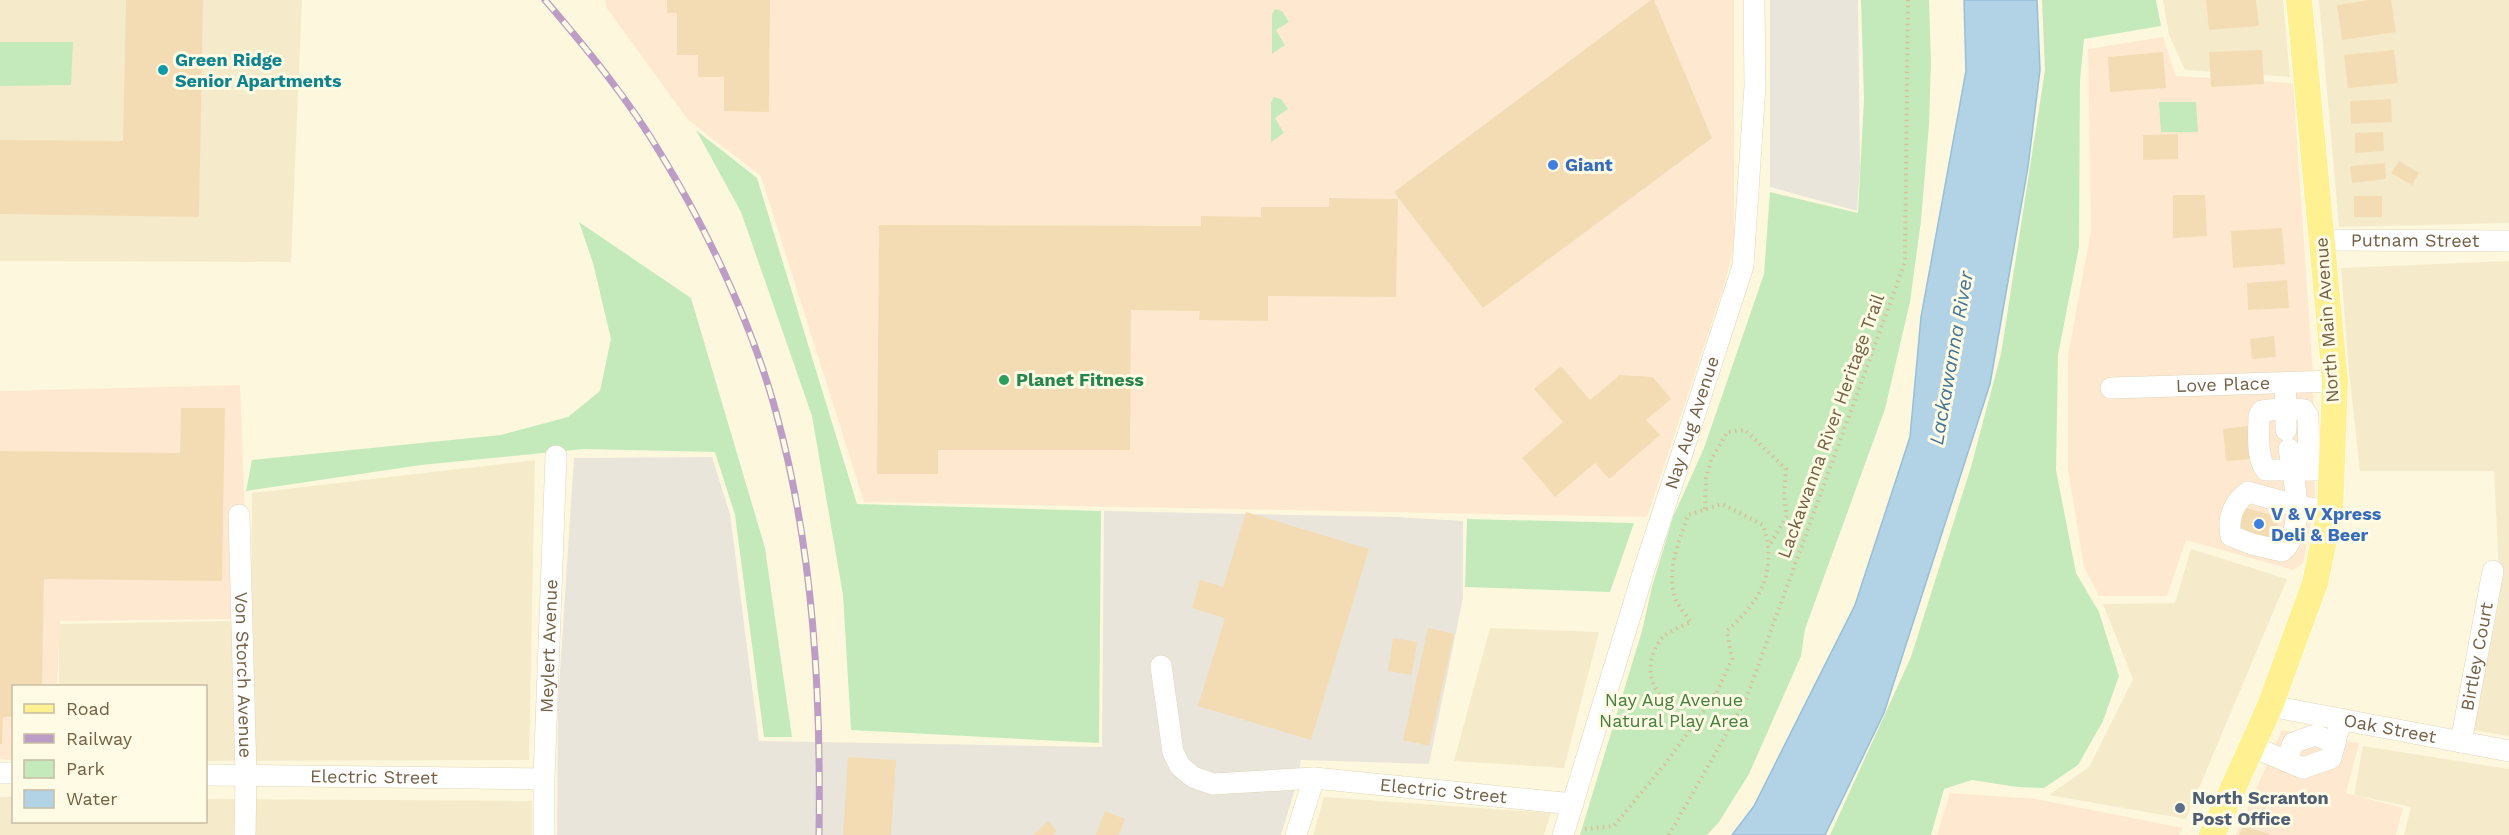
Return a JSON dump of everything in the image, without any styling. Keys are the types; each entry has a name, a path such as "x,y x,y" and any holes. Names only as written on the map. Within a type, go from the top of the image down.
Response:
{"main road":[{"name":"North Main Avenue","path":"2211,835 2270,706 2315,584 2330,511 2302,458 2335,381 2299,0"}],"street":[{"name":"Nay Aug Avenue","path":"1573,832 1574,804 1645,567 1743,266 1755,86 1754,0"},
{"name":"Putnam Street","path":"2321,240 2509,241"},
{"name":"Love Place","path":"2111,388 2335,381"},
{"path":"2285,383 2286,408 2302,458"},
{"path":"2302,458 2266,470 2260,450 2259,416 2262,411 2286,408 2304,410 2308,416 2298,506 2290,545 2283,551 2252,544 2231,536 2229,524 2233,508 2237,499 2248,492 2298,506 2330,511"},
{"name":"Meylert Avenue","path":"544,835 556,456"},
{"name":"Von Storch Avenue","path":"239,515 246,775 245,835"},
{"name":"Birtley Court","path":"2461,742 2493,571"},
{"name":"Electric Street","path":"1161,666 1173,752 1180,766 1193,777 1213,784 1314,778 1574,804"},
{"name":"Oak Street","path":"2270,706 2509,751"},
{"path":"2253,747 2303,768 2331,758 2341,719"},
{"name":"Electric Street","path":"207,775 544,779"},
{"path":"1296,835 1314,778"}],"path":[{"name":"Lackawanna River Heritage Trail","path":"1669,835 1746,699 1905,262 1908,0"},
{"path":"1705,509 1706,478 1711,460 1727,432 1745,430 1786,469 1784,495 1787,516 1769,545"},
{"path":"1573,832 1614,826 1665,764 1716,694 1732,659 1727,631 1748,612 1768,574 1769,545 1763,525 1722,504 1688,515 1676,550 1674,594 1691,622 1662,637 1650,664 1652,685 1661,697 1680,704 1699,702 1716,694"}],"shaded area":[{"path":"0,0 302,0 291,262 0,261"},
{"path":"605,0 1734,0 1734,247 1724,286 1647,517 864,502 761,176 688,120 606,7"},
{"path":"1770,0 1858,0 1860,168 1857,211 1770,187"},
{"path":"2163,0 2283,0 2290,77 2185,70 2169,35"},
{"path":"2319,0 2509,0 2509,223 2339,227"},
{"path":"2163,37 2176,76 2293,83 2313,373 2315,504 2303,563 2293,570 2186,540 2167,596 2099,596 2084,567 2068,469 2068,355 2091,232 2088,49"},
{"path":"2509,261 2509,736 2473,730 2500,595 2494,471 2360,471 2341,268"},
{"path":"240,385 249,619 60,621 57,685 12,685 12,760 0,759 0,391"},
{"path":"712,457 730,514 759,741 1102,747 1104,511 1396,517 1463,521 1463,598 1429,764 1301,760 1298,779 1281,835 557,835 558,702 574,458"},
{"path":"535,460 529,760 207,761 207,685 59,685 59,624 226,621 251,624 252,493"},
{"path":"2191,549 2287,579 2186,819 2049,795 2089,767 2133,679 2103,604 2175,603"},
{"path":"1490,628 1599,632 1564,768 1454,761"},
{"path":"2282,730 2359,743 2346,793 2403,808 2396,835 2236,835"},
{"path":"2363,746 2509,769 2509,835 2404,835 2411,807 2354,795"},
{"path":"1950,793 2036,799 2183,828 2179,835 1937,835"},
{"path":"0,797 12,797 12,823 207,823 207,799 532,801 532,835 0,835"},
{"path":"1324,797 1551,813 1544,835 1313,835"}],"green space":[{"name":"Nay Aug Avenue Natural Play Area","path":"1861,0 1929,0 1931,62 1929,125 1921,221 1910,302 1885,409 1805,629 1801,656 1749,774 1719,822 1707,835 1580,835 1642,631 1652,587 1673,517 1704,448 1764,274 1770,192 1858,213 1864,99"},
{"path":"2042,0 2156,0 2161,26 2084,39 2080,80 2079,247 2058,355 2056,470 2076,573 2099,612 2119,676 2103,721 2078,765 2044,788 2017,787 1972,780 1944,789 1931,835 1830,835 1911,657 1971,467 2001,354 2045,70"},
{"path":"1275,9 1282,11 1289,22 1276,30 1285,45 1272,54 1272,14"},
{"path":"0,42 73,42 71,85 0,86"},
{"path":"1274,97 1281,99 1288,109 1275,118 1284,133 1271,142 1271,102"},
{"path":"2159,102 2196,102 2198,132 2161,132"},
{"path":"696,130 757,178 857,504 1101,511 1099,743 851,730 843,595 812,416 741,212"},
{"path":"579,222 691,298 765,548 792,737 764,737 735,515 715,452 583,449 421,465 246,491 252,460 501,435 568,417 600,391 611,339 593,263"},
{"path":"1467,519 1634,523 1610,592 1465,587"}],"water":[{"name":"Lackawanna River","path":"1964,0 2037,0 2040,70 2028,167 1990,384 1884,713 1825,835 1732,835 1754,806 1855,605 1910,437 1921,317 1966,71"}],"building":[{"name":"Green Ridge Senior Apartments","path":"126,0 203,0 199,217 0,214 0,140 123,141"},
{"path":"667,0 770,0 769,112 724,111 724,77 698,77 698,55 677,55 677,13 667,13"},
{"name":"Giant","path":"1654,0 1712,138 1483,308 1394,192"},
{"path":"2206,0 2256,0 2259,26 2209,30"},
{"path":"2370,0 2391,0 2396,32 2342,40 2337,5"},
{"path":"2262,50 2264,84 2211,87 2209,52"},
{"path":"2394,50 2398,83 2348,88 2344,55"},
{"path":"2163,52 2166,88 2110,92 2108,57"},
{"path":"2391,99 2392,122 2351,124 2350,101"},
{"path":"2383,132 2384,151 2355,153 2355,133"},
{"path":"2178,134 2178,159 2143,160 2143,135"},
{"path":"2399,161 2419,173 2412,185 2391,173"},
{"path":"2385,163 2386,179 2352,183 2350,166"},
{"path":"2173,195 2205,195 2207,236 2173,238"},
{"path":"2354,196 2382,196 2382,217 2354,217"},
{"name":"Planet Fitness","path":"1329,198 1398,199 1396,297 1268,296 1268,321 1199,320 1200,311 1131,310 1130,450 938,450 938,474 877,474 879,225 1201,226 1201,216 1261,217 1261,207 1329,207"},
{"path":"2282,228 2285,264 2233,268 2231,231"},
{"path":"2287,280 2289,308 2248,310 2247,283"},
{"path":"2274,336 2276,357 2252,359 2250,339"},
{"path":"1561,366 1590,400 1620,375 1653,377 1671,399 1646,420 1660,435 1609,479 1595,463 1555,497 1522,458 1563,422 1534,389"},
{"path":"181,408 225,408 222,581 44,579 42,685 12,685 12,717 3,717 2,744 0,744 0,451 180,453"},
{"path":"2248,426 2251,459 2226,461 2223,429"},
{"path":"2243,507 2280,517 2273,541 2236,531"},
{"path":"1246,512 1369,549 1311,740 1198,706 1225,618 1192,608 1200,580 1223,587"},
{"path":"1428,628 1454,634 1429,746 1403,740"},
{"path":"1393,638 1417,642 1412,675 1388,671"},
{"path":"848,757 896,760 891,835 843,835"},
{"path":"1105,811 1125,819 1119,835 1096,835"},
{"path":"1048,821 1057,831 1053,835 1033,835"},
{"path":"2243,826 2270,834 2239,835"}],"railway":[{"path":"545,0 622,95 649,135 697,217 743,316 767,383 790,468 813,624 818,730 819,835"}],"place":[{"name":"Green Ridge Senior Apartments","path":"163,70"},
{"name":"Giant","path":"1553,165"},
{"name":"Planet Fitness","path":"1004,380"},
{"name":"V & V Xpress Deli & Beer","path":"2259,524"},
{"name":"North Scranton Post Office","path":"2180,808"}]}
